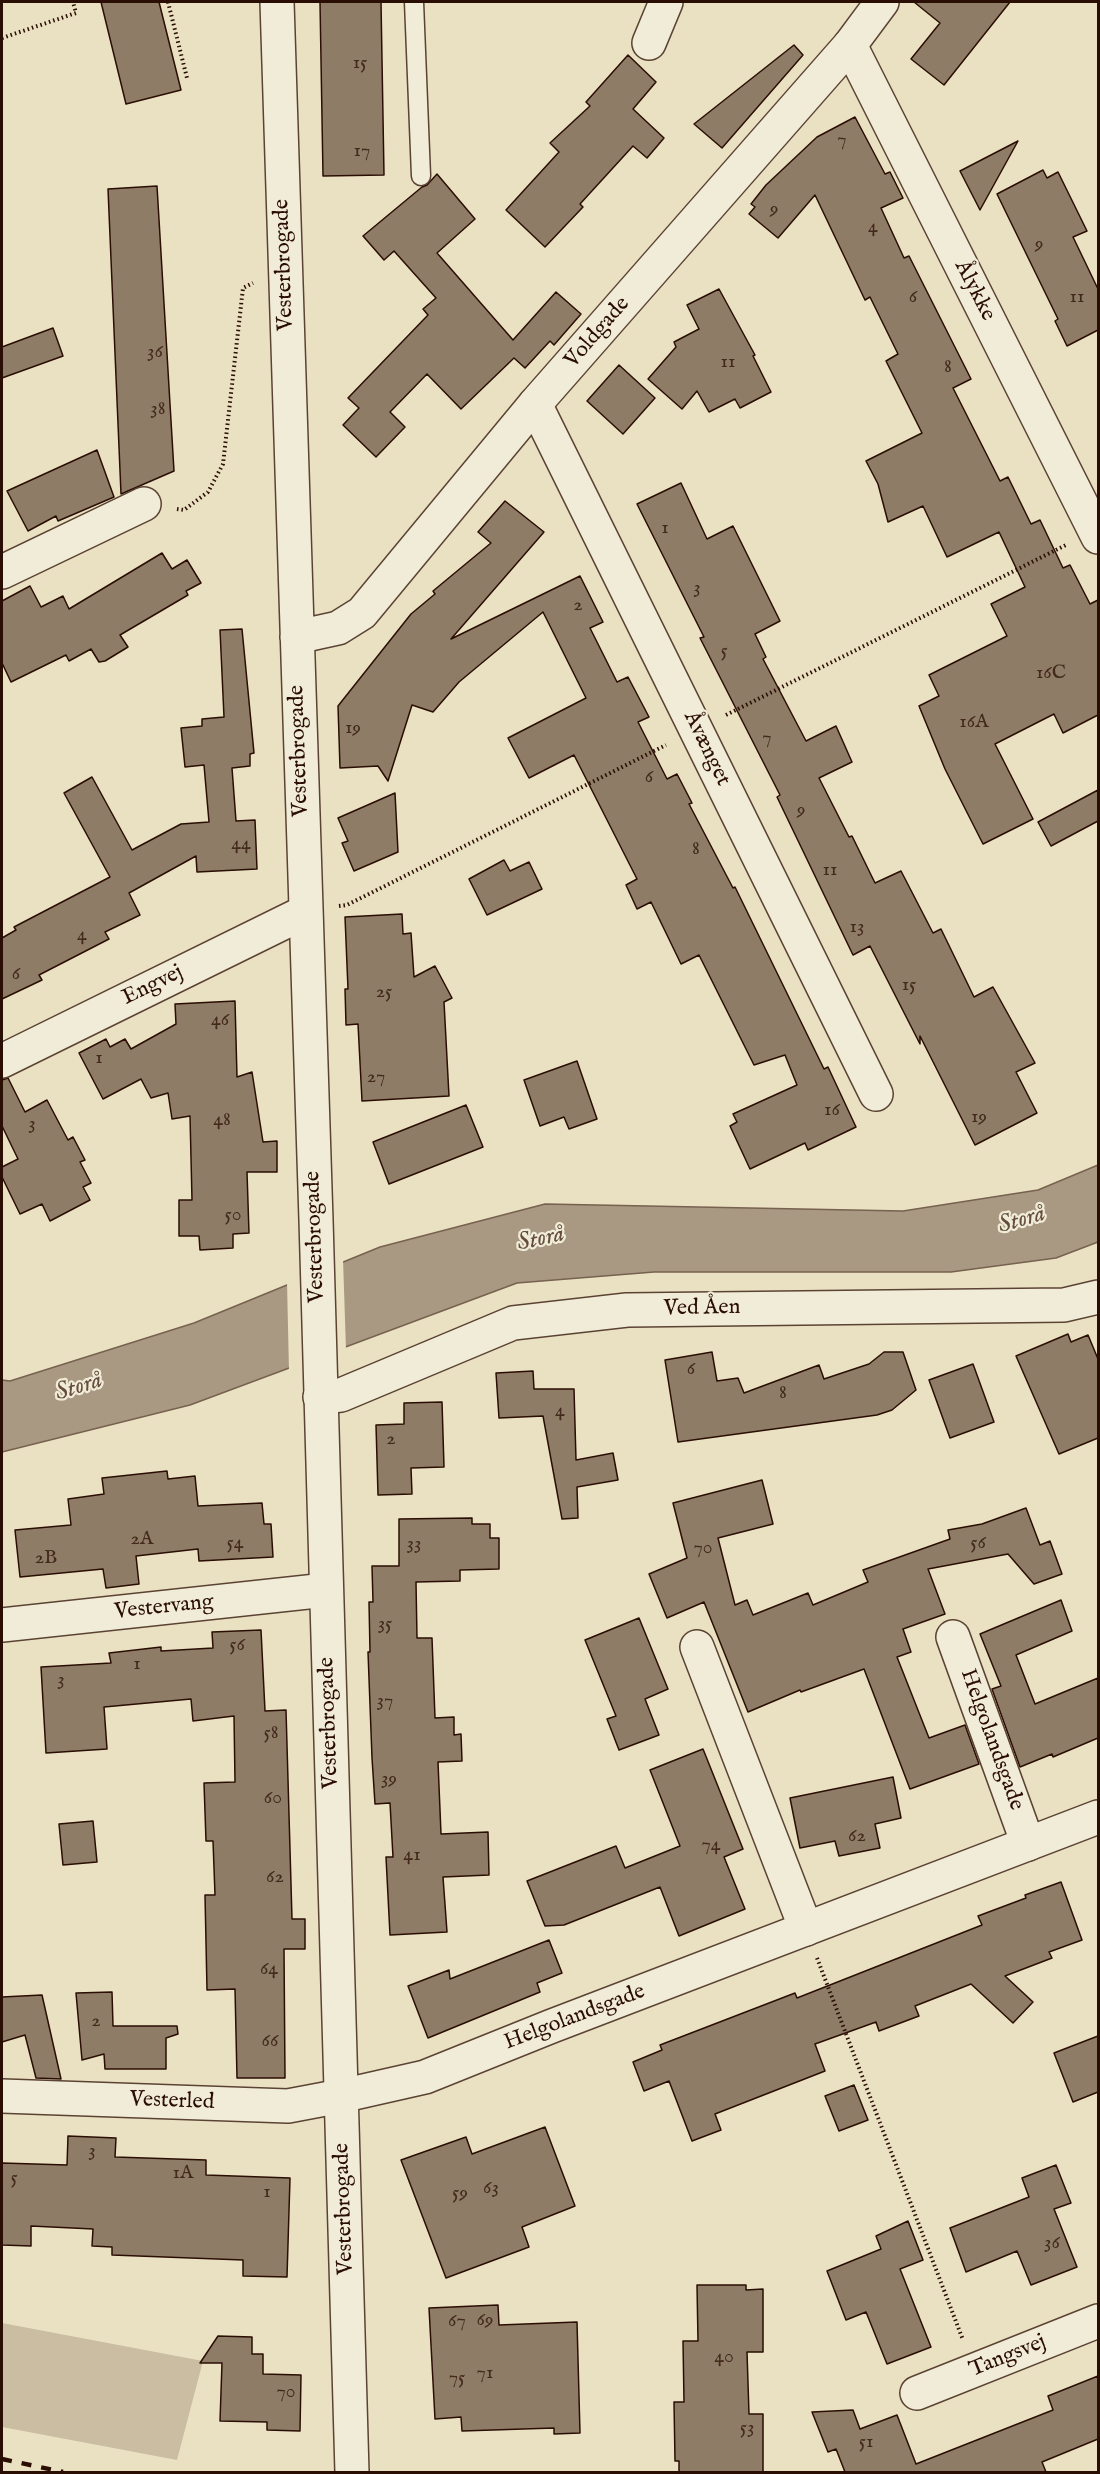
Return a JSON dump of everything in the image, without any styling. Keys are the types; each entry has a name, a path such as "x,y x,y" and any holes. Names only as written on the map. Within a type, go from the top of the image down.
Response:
{"street":[{"name":"Vesterbrogade","path":"277,2 352,2472"},
{"path":"650,43 666,2"},
{"name":"Voldgade","path":"297,638 338,627 362,613 535,404 850,45 882,2"},
{"name":"Ålykke","path":"850,45 1098,537"},
{"name":"Åvænget","path":"535,404 876,1094"},
{"path":"2,572 144,504"},
{"name":"Engvej","path":"2,1061 305,912"},
{"name":"Ved Åen","path":"320,1397 340,1395 513,1323 627,1310 1065,1305 1098,1297"},
{"name":"Vestervang","path":"2,1625 326,1590"},
{"name":"Helgolandsgade","path":"953,1637 1028,1844"},
{"path":"697,1647 806,1929"},
{"name":"Helgolandsgade","path":"341,2096 425,2077 1098,1817"},
{"name":"Vesterled","path":"2,2096 288,2106 341,2096"},
{"name":"Tangsvej","path":"916,2393 1098,2321"}],"lane":[{"path":"414,2 421,176"}],"path":[{"path":"2,38 76,13 73,2"},
{"path":"168,2 187,78"},
{"path":"144,504 184,510 208,492 223,464 243,288 285,264"},
{"path":"806,1929 975,2370"}],"shaded area":[{"path":"2,2323 203,2361 177,2460 2,2427"}],"water":[{"name":"Storå","path":"1098,1165 1098,1242 1056,1258 951,1272 654,1272 517,1283 190,1405 2,1452 2,1380 10,1381 194,1323 380,1247 545,1204 903,1211 1038,1190"}],"pier":[{"path":"343,1259 346,1350 289,1371 287,1282"}],"building":[{"path":"101,2 159,2 181,90 126,104"},
{"path":"320,2 381,2 384,175 323,176"},
{"path":"914,2 1010,2 944,85 911,59 940,23"},
{"path":"794,45 803,55 722,148 694,124"},
{"path":"628,55 656,82 633,109 664,138 647,158 633,146 580,204 583,207 545,247 506,210 559,152 550,143 590,106 586,102"},
{"path":"855,117 885,174 890,172 903,198 881,208 904,258 909,256 971,379 953,388 1000,481 1008,477 1031,524 1040,520 1063,568 1070,565 1090,604 1098,600 1098,715 1063,733 1054,714 995,744 1033,819 983,844 945,769 919,706 939,696 929,675 1007,636 991,604 1025,587 999,532 947,557 923,506 888,522 878,484 866,461 922,433 886,361 898,354 870,297 865,300 815,195 778,238 749,214 755,207 751,204 766,185 817,137"},
{"path":"1018,141 980,210 960,171"},
{"path":"1043,170 1047,178 1058,172 1087,231 1073,237 1098,289 1098,330 1067,346 1055,321 1058,319 997,194"},
{"path":"437,174 475,219 437,253 513,340 556,292 581,314 554,345 550,341 525,368 514,358 461,409 427,374 390,412 405,427 376,457 343,425 359,408 348,398 428,315 423,309 436,298 394,251 384,260 363,236 427,185"},
{"path":"157,186 174,471 121,494 108,189"},
{"path":"719,289 755,355 753,356 771,392 740,408 735,399 709,412 697,391 682,409 648,379 676,347 674,342 699,329 687,305"},
{"path":"53,328 63,356 2,378 2,347"},
{"path":"619,365 655,398 623,434 587,401"},
{"path":"97,450 114,497 58,521 56,516 28,531 7,491"},
{"path":"681,483 707,539 733,526 780,621 755,634 766,657 763,659 806,741 836,726 852,762 819,778 849,837 852,836 875,883 901,871 933,933 941,929 974,997 993,987 1035,1063 1016,1072 1037,1113 975,1145 920,1036 920,1044 870,946 853,955 777,797 780,795 700,638 704,637 637,504"},
{"path":"505,501 544,532 451,639 580,576 603,622 590,628 617,682 628,677 649,717 638,722 667,779 677,774 692,803 689,804 733,888 735,887 824,1069 828,1067 856,1127 808,1150 805,1143 750,1169 730,1126 737,1122 733,1114 797,1085 785,1055 754,1065 699,955 681,964 651,902 637,909 626,885 637,879 574,755 529,778 508,738 586,698 543,612 459,682 433,712 412,705 388,781 378,766 340,768 338,706 411,614 435,594 433,591 491,543 478,532"},
{"path":"162,553 172,569 187,560 201,583 186,591 188,595 120,635 128,647 105,661 99,662 91,649 69,661 66,655 11,682 2,663 2,601 30,586 41,607 63,596 69,609"},
{"path":"242,629 254,753 250,754 250,766 232,768 236,821 255,820 257,869 197,872 196,856 129,893 140,915 105,932 109,939 39,975 42,980 2,999 2,938 16,930 14,927 110,877 64,793 92,777 132,850 181,824 209,822 204,765 185,767 181,728 202,726 202,719 224,717 220,630"},
{"path":"1098,790 1098,821 1051,846 1038,822"},
{"path":"395,793 398,852 354,871 342,843 348,841 338,818"},
{"path":"504,860 510,871 529,862 542,889 487,915 469,879"},
{"path":"402,914 403,934 411,933 414,977 435,966 452,998 444,1002 449,1096 362,1101 358,1024 346,1025 345,989 348,989 345,917"},
{"path":"235,1001 237,1077 252,1072 263,1142 277,1141 277,1172 247,1172 249,1233 233,1234 233,1248 200,1250 199,1236 179,1236 179,1200 192,1200 190,1116 172,1119 168,1093 151,1098 141,1079 103,1099 79,1053 106,1039 110,1047 125,1039 131,1049 176,1024 175,1004"},
{"path":"577,1061 597,1119 569,1129 564,1117 540,1126 524,1080"},
{"path":"8,1078 25,1112 47,1100 68,1140 73,1137 85,1160 80,1162 91,1183 83,1187 90,1200 50,1221 42,1204 20,1214 2,1177 2,1167 18,1159 2,1126 2,1080"},
{"path":"466,1105 483,1147 389,1184 373,1142"},
{"path":"1068,1334 1071,1342 1088,1335 1098,1359 1098,1438 1059,1454 1016,1356"},
{"path":"712,1352 717,1381 738,1378 744,1393 819,1365 824,1379 869,1364 884,1352 903,1352 916,1390 892,1410 877,1415 678,1442 665,1360"},
{"path":"973,1364 994,1422 950,1438 929,1380"},
{"path":"533,1371 534,1389 574,1389 576,1460 613,1453 618,1480 577,1487 578,1518 562,1519 543,1416 499,1418 496,1373"},
{"path":"442,1402 444,1467 411,1468 412,1494 378,1495 376,1425 404,1424 404,1403"},
{"path":"167,1471 168,1479 195,1476 198,1506 262,1503 264,1524 271,1524 273,1557 199,1561 198,1549 136,1556 139,1584 106,1588 103,1569 20,1577 15,1530 71,1525 68,1499 104,1494 102,1478"},
{"path":"762,1480 773,1524 718,1538 735,1605 747,1600 753,1615 808,1593 813,1605 868,1582 863,1570 950,1539 948,1530 982,1524 1026,1508 1040,1545 1050,1541 1062,1574 1034,1584 1008,1554 928,1569 945,1614 903,1629 911,1652 897,1657 929,1738 965,1725 979,1764 910,1789 864,1669 801,1692 800,1690 748,1712 704,1602 667,1618 649,1574 687,1558 673,1503"},
{"path":"472,1518 472,1524 490,1524 490,1538 499,1538 499,1569 460,1570 460,1581 416,1582 417,1638 432,1638 435,1718 454,1717 454,1735 461,1734 462,1761 438,1762 441,1834 488,1832 489,1875 443,1877 447,1932 390,1935 386,1857 393,1857 390,1803 375,1804 372,1758 368,1652 370,1652 369,1602 373,1602 372,1566 399,1566 399,1519"},
{"path":"1061,1600 1072,1631 1016,1655 1035,1704 1098,1678 1098,1738 1053,1757 1052,1754 1020,1767 992,1689 1001,1686 980,1634"},
{"path":"639,1618 668,1689 645,1699 659,1735 619,1750 607,1719 616,1716 585,1640"},
{"path":"261,1630 265,1711 286,1710 292,1919 305,1919 305,1949 284,1949 285,2078 237,2078 235,1989 207,1990 205,1895 215,1895 213,1841 206,1841 204,1783 235,1782 234,1716 193,1721 191,1699 104,1707 107,1749 46,1753 41,1667 111,1663 109,1653 161,1647 161,1651 213,1648 212,1632"},
{"path":"703,1749 743,1849 724,1857 745,1909 679,1936 660,1887 564,1925 545,1926 527,1881 616,1846 625,1868 680,1846 650,1770"},
{"path":"893,1777 901,1818 875,1824 880,1848 839,1856 835,1841 800,1848 790,1798"},
{"path":"93,1821 97,1862 63,1865 59,1824"},
{"path":"1061,1882 1082,1940 1049,1952 1052,1958 1005,1976 1033,2002 1013,2023 971,1984 915,2006 919,2016 879,2031 876,2022 815,2044 825,2071 715,2114 721,2130 692,2141 669,2081 644,2091 633,2062 662,2050 660,2045 795,1993 797,1998 982,1925 978,1916"},
{"path":"549,1940 562,1973 537,1983 540,1992 428,2038 408,1986 449,1970 450,1979"},
{"path":"112,1992 113,2026 177,2026 178,2034 166,2038 166,2069 105,2069 104,2054 82,2060 76,1993"},
{"path":"42,1995 61,2079 36,2078 25,2035 2,2042 2,1997"},
{"path":"1098,2036 1098,2092 1073,2102 1054,2053"},
{"path":"854,2085 868,2120 839,2131 825,2096"},
{"path":"545,2127 575,2206 522,2227 529,2247 446,2278 401,2160 466,2137 472,2154"},
{"path":"68,2136 116,2138 115,2157 206,2160 206,2175 290,2178 287,2277 243,2276 243,2260 112,2255 112,2247 92,2246 93,2229 31,2226 31,2246 2,2245 2,2163 67,2165"},
{"path":"1056,2165 1071,2203 1054,2209 1077,2267 1031,2285 1017,2251 966,2272 950,2228 1029,2197 1022,2178"},
{"path":"908,2221 923,2260 900,2269 931,2347 887,2364 866,2312 846,2320 827,2271 881,2249 876,2236"},
{"path":"697,2285 746,2285 746,2290 763,2289 763,2352 747,2352 749,2414 763,2414 763,2472 679,2472 679,2461 675,2461 674,2402 684,2402 683,2341 698,2341"},
{"path":"498,2305 499,2325 577,2322 580,2433 554,2434 554,2428 462,2431 461,2417 435,2419 429,2308"},
{"path":"218,2336 252,2337 252,2354 263,2354 263,2374 301,2375 300,2431 267,2430 267,2422 220,2421 222,2363 200,2363"},
{"path":"1098,2376 1098,2439 1042,2462 1046,2472 845,2472 836,2449 828,2452 812,2412 853,2410 860,2429 897,2415 916,2464 1053,2410 1048,2396"}],"railway":[{"path":"2,2459 63,2472"}]}
